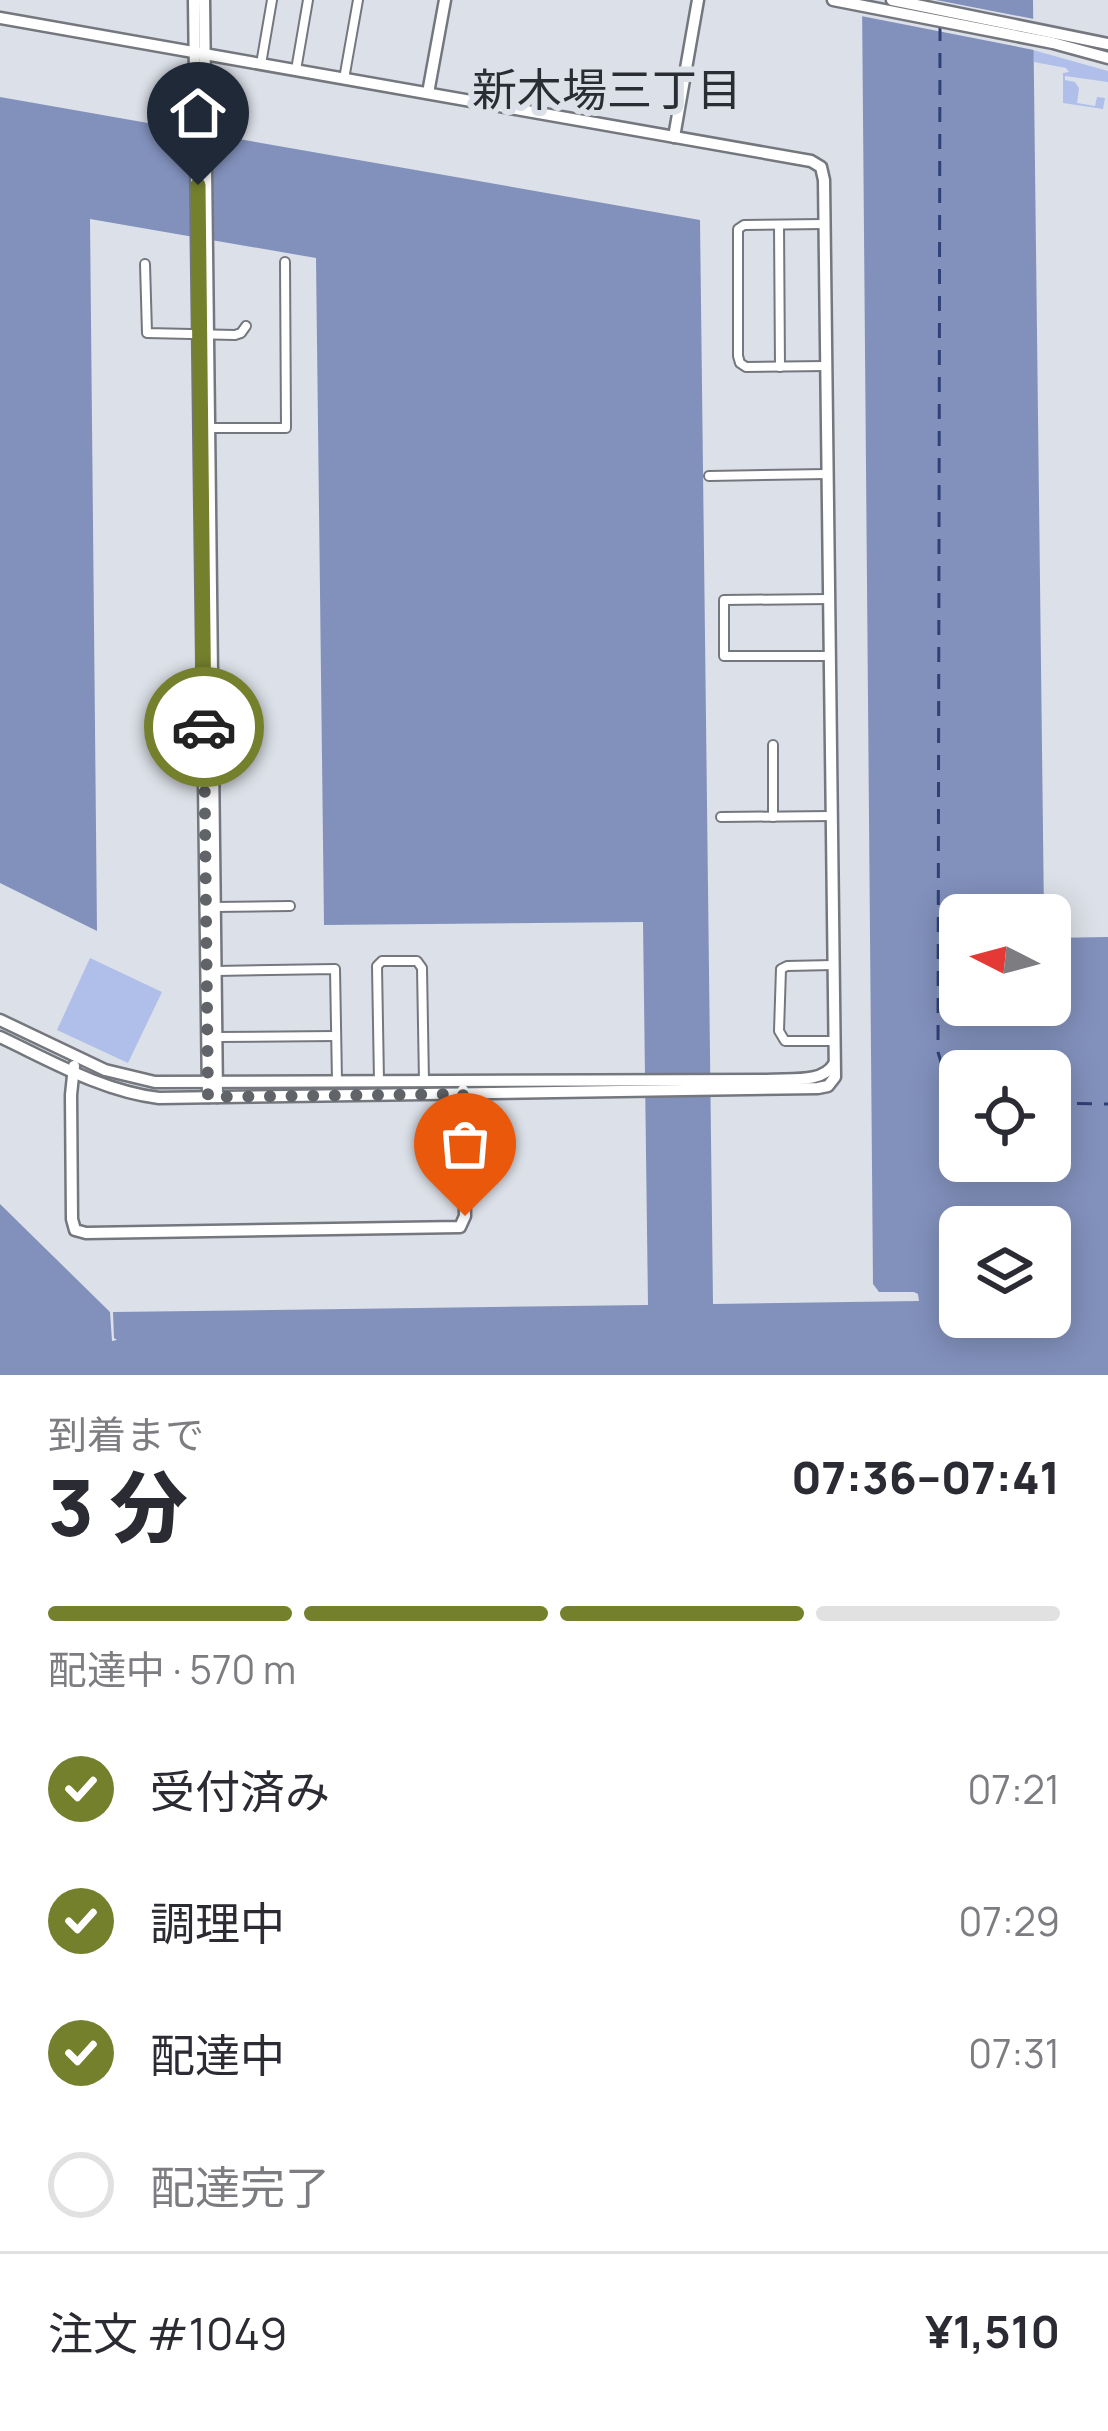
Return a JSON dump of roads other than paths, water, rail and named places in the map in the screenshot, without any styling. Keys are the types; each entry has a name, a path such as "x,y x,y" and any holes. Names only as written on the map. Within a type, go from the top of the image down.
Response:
{"street":[{"path":"194,0 201,103 212,1090"},
{"path":"200,54 204,0"},
{"path":"261,64 272,0"},
{"path":"296,70 308,0"},
{"path":"344,79 358,0"},
{"path":"428,94 445,0"},
{"path":"674,137 698,0"},
{"path":"833,0 1108,44"},
{"path":"892,0 1053,38 1108,58"},
{"path":"0,18 814,162 824,174 835,1077 828,1086 212,1090 116,1074 0,1020"},
{"path":"825,224 738,229 737,295 740,363 746,367 827,366"},
{"path":"779,225 781,367"},
{"path":"209,428 286,428 285,262"},
{"path":"145,264 147,333 236,334 247,326"},
{"path":"203,334 209,428 207,568"},
{"path":"709,476 828,474"},
{"path":"830,599 724,600 724,656 830,656"},
{"path":"773,746 773,817"},
{"path":"209,815 217,1037 212,1090"},
{"path":"722,817 832,817"},
{"path":"215,908 290,906"},
{"path":"379,1082 377,966 383,961 421,965 424,1082"},
{"path":"834,965 782,967 778,993 783,1040 835,1041"},
{"path":"216,971 335,969 337,1083"},
{"path":"217,1037 336,1036"},
{"path":"0,1037 72,1071 137,1095 159,1098 337,1083 424,1082 463,1087"},
{"path":"77,1058 72,1071 72,1219 75,1229 86,1233 460,1227 465,1216 463,1087"}],"district":[{"name":"新木場三丁目","path":"607,90"}]}
